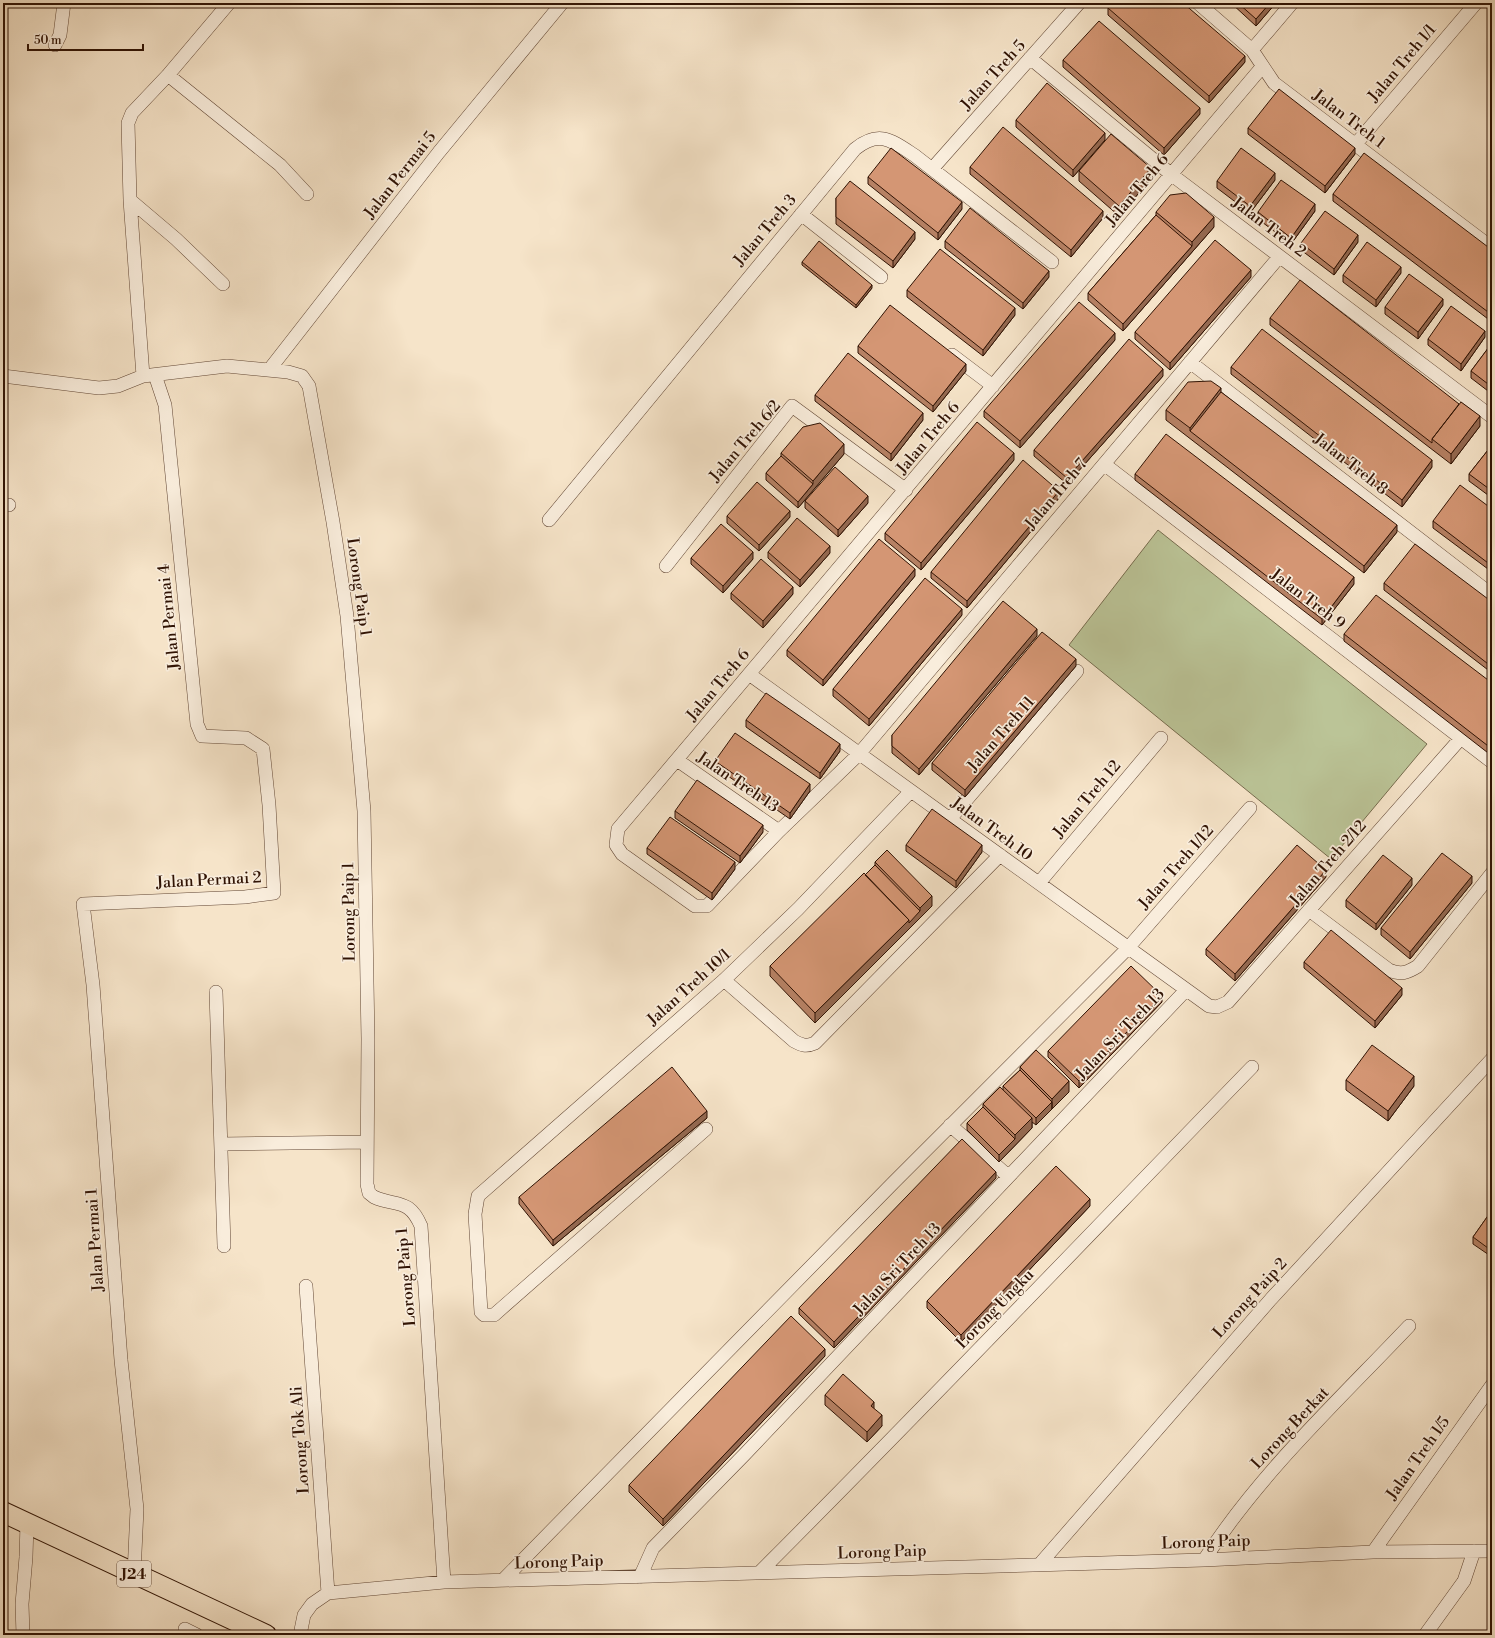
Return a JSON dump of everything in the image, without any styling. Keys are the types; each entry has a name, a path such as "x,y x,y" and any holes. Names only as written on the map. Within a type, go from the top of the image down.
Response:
{"main road":[{"name":"J24","path":"3,1512 266,1635"}],"street":[{"path":"55,45 60,34 64,3"},
{"path":"149,375 130,200 127,128 129,118 168,75 229,3"},
{"name":"Jalan Permai 5","path":"269,370 439,152 562,3"},
{"name":"Jalan Treh 5","path":"932,169 1079,3"},
{"name":"Jalan Treh 1","path":"1198,3 1252,50 1274,83 1492,248"},
{"path":"1252,50 1292,3"},
{"name":"Jalan Treh 1/1","path":"1355,145 1476,3"},
{"name":"Jalan Treh 2","path":"1030,58 1172,175 1492,417"},
{"name":"Jalan Treh 6","path":"707,906 694,906 622,854 616,845 618,829 1262,67"},
{"path":"168,75 280,165 307,194"},
{"name":"Jalan Treh 3","path":"549,520 855,149 866,140 878,138 892,140 1052,262"},
{"path":"130,200 176,239 223,284"},
{"path":"801,214 881,277"},
{"name":"Jalan Treh 7","path":"707,906 779,831 859,754 1279,256"},
{"path":"945,349 993,386"},
{"name":"Jalan Treh 8","path":"1190,362 1492,595"},
{"name":"Lorong Paip 1","path":"3,376 100,388 118,386 149,375 227,366 269,370 302,376 310,386 347,616 364,811 368,1039 366,1169 369,1193 380,1200 409,1208 416,1214 421,1226 444,1582"},
{"name":"Jalan Permai 4","path":"149,375 165,405 197,724 202,736 246,738 262,749 269,806"},
{"name":"Jalan Treh 6/2","path":"666,566 792,406 906,490"},
{"name":"Jalan Treh 9","path":"1104,464 1492,762"},
{"name":"Jalan Treh 11","path":"950,819 1077,671"},
{"name":"Jalan Treh 10","path":"749,674 1186,990 1209,1006 1217,1007"},
{"name":"Jalan Treh 12","path":"1039,883 1161,738"},
{"name":"Jalan Treh 2/12","path":"1217,1007 1228,1002 1461,738"},
{"name":"Jalan Treh 13","path":"677,760 779,831"},
{"name":"Jalan Treh 10/1","path":"706,1129 494,1314 484,1315 481,1312 479,1304 475,1214 478,1196 724,980 798,909 911,791"},
{"name":"Jalan Permai 2","path":"83,904 245,897 274,893 269,806"},
{"name":"Jalan Treh 1/12","path":"503,1580 950,1125 1128,948 1250,808"},
{"path":"724,980 794,1041 802,1045 809,1046 815,1043 1000,855"},
{"path":"1309,910 1389,970 1397,973 1408,973 1418,966 1492,873"},
{"name":"Jalan Permai 1","path":"83,904 93,985 121,1360 137,1509 134,1574"},
{"name":"Jalan Sri Treh 13","path":"640,1576 653,1548 1186,990"},
{"path":"216,992 224,1246"},
{"name":"Lorong Paip 2","path":"1039,1565 1271,1299 1492,1059"},
{"name":"Lorong Ungku","path":"759,1573 975,1355 1094,1229 1252,1067"},
{"path":"950,1125 1008,1176"},
{"path":"221,1144 366,1142"},
{"name":"Lorong Tok Ali","path":"306,1286 328,1593"},
{"name":"Lorong Berkat","path":"1204,1560 1235,1514 1289,1453 1409,1326"},
{"name":"Jalan Treh 1/5","path":"1373,1552 1492,1385"},
{"path":"23,1635 22,1604 27,1523"},
{"path":"1425,1635 1452,1600 1464,1581 1474,1551"},
{"name":"Lorong Paip","path":"300,1635 304,1615 312,1604 328,1593 444,1582 1204,1560 1373,1552 1492,1551"},
{"path":"184,1629 197,1635"}],"green space":[{"path":"1158,530 1427,744 1331,859 1069,645"}],"building":[{"path":"1113,3 1183,3 1245,56 1209,96 1108,8"},
{"path":"1238,3 1270,3 1256,19"},
{"path":"1099,21 1200,108 1164,148 1063,60"},
{"path":"1047,83 1105,133 1073,170 1016,120"},
{"path":"1279,89 1355,148 1325,186 1248,128"},
{"path":"1003,127 1103,211 1071,250 970,167"},
{"path":"1111,134 1151,168 1119,206 1079,171"},
{"path":"891,148 962,202 938,233 868,177"},
{"path":"1241,148 1275,173 1250,206 1217,181"},
{"path":"1364,153 1492,250 1492,315 1333,194"},
{"path":"1281,180 1315,204 1291,238 1258,212"},
{"path":"850,181 915,232 893,261 836,217 836,198"},
{"path":"1186,193 1214,217 1192,242 1156,212 1170,195"},
{"path":"970,208 1049,271 1023,303 945,241"},
{"path":"1325,211 1358,235 1334,269 1301,243"},
{"path":"1156,215 1192,246 1123,324 1088,293"},
{"path":"1215,240 1251,270 1170,363 1135,332"},
{"path":"819,241 872,285 856,305 802,262"},
{"path":"1367,242 1401,267 1376,300 1343,275"},
{"path":"940,249 1015,308 983,350 907,290"},
{"path":"1409,274 1443,299 1418,332 1385,307"},
{"path":"1300,280 1459,404 1432,439 1432,443 1270,318"},
{"path":"1079,302 1115,333 1020,441 984,411"},
{"path":"890,305 966,364 933,406 858,346"},
{"path":"1451,306 1485,331 1461,364 1428,339"},
{"path":"1262,329 1432,460 1402,500 1231,367"},
{"path":"1129,339 1163,369 1067,478 1034,450"},
{"path":"1492,343 1492,387 1471,371"},
{"path":"848,353 923,413 891,454 815,395"},
{"path":"1211,381 1221,388 1190,428 1166,410 1188,382"},
{"path":"1221,392 1397,525 1364,566 1190,431"},
{"path":"1461,402 1480,416 1451,454 1432,439"},
{"path":"977,422 1014,453 921,563 885,533"},
{"path":"820,423 844,444 813,481 781,453 803,427"},
{"path":"1166,434 1354,577 1322,619 1135,474"},
{"path":"1492,445 1492,491 1469,474"},
{"path":"781,456 813,484 798,502 766,473"},
{"path":"1023,460 1059,491 967,601 931,572"},
{"path":"835,467 868,496 838,530 805,501"},
{"path":"757,482 790,511 759,545 727,516"},
{"path":"1460,485 1492,509 1492,566 1433,521"},
{"path":"797,518 830,546 800,580 768,552"},
{"path":"721,524 753,552 723,586 691,558"},
{"path":"879,539 915,569 823,680 787,650"},
{"path":"1415,544 1492,602 1492,667 1384,583"},
{"path":"761,559 793,587 763,621 731,593"},
{"path":"925,578 962,609 869,719 833,689"},
{"path":"1376,595 1492,683 1492,749 1344,634"},
{"path":"1003,601 1037,629 919,769 892,746 892,735"},
{"path":"1042,632 1076,659 965,790 932,763"},
{"path":"766,693 840,744 820,773 746,720"},
{"path":"735,733 810,784 790,813 715,761"},
{"path":"697,780 763,825 740,856 675,811"},
{"path":"932,809 982,845 956,881 906,845"},
{"path":"670,817 735,862 712,893 647,848"},
{"path":"1297,845 1326,870 1235,974 1206,949"},
{"path":"887,850 932,896 920,908 875,862"},
{"path":"1442,853 1472,876 1410,952 1381,928"},
{"path":"1383,855 1412,878 1376,924 1346,900"},
{"path":"875,865 920,911 909,923 909,920 865,875"},
{"path":"864,873 909,920 815,1013 770,966"},
{"path":"1331,930 1402,988 1375,1021 1304,962"},
{"path":"1131,966 1162,996 1079,1081 1048,1051"},
{"path":"1372,1045 1414,1076 1388,1111 1346,1080"},
{"path":"1036,1050 1069,1081 1052,1099 1020,1067"},
{"path":"672,1067 707,1111 553,1240 519,1197"},
{"path":"1020,1070 1052,1102 1036,1118 1003,1086"},
{"path":"1000,1087 1032,1118 1015,1135 983,1104"},
{"path":"983,1107 1015,1139 999,1155 967,1123"},
{"path":"962,1139 996,1172 834,1342 799,1308"},
{"path":"1056,1166 1090,1199 961,1335 927,1301"},
{"path":"1492,1210 1492,1251 1473,1237"},
{"path":"791,1316 825,1349 663,1519 629,1485"},
{"path":"843,1374 874,1402 871,1406 882,1415 867,1432 825,1395"}]}
